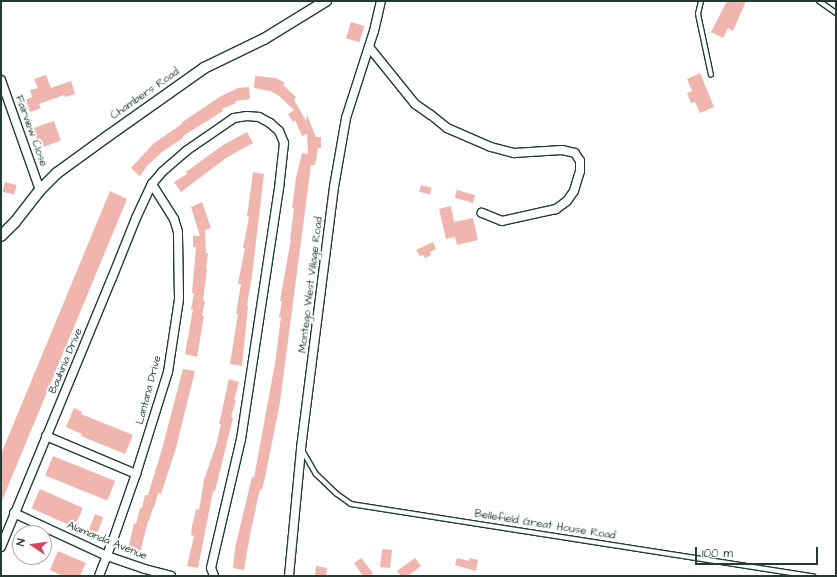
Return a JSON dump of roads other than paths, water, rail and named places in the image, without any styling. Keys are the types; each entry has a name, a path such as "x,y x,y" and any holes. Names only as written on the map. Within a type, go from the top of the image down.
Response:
{"street":[{"name":"Chambers Road","path":"1,236 15,222 40,190 57,173 173,89 204,68 264,39 326,1"},
{"name":"Montego West Village Road","path":"289,576 301,448 334,187 344,126 369,47 381,1"},
{"path":"369,47 415,104 431,114 447,128 491,147 514,153 569,151 575,153 580,161 580,171 574,191 567,201 556,209 502,221 482,214"},
{"name":"Fairview Close","path":"1,80 40,190"},
{"name":"Bauhinia Drive","path":"1,547 136,218 152,184 162,172 186,151 234,118 246,116 259,117 270,122 279,131 284,143 280,188 241,439 210,568 214,576"},
{"name":"Lantana Drive","path":"99,576 136,474 168,372 179,299 178,232 174,219 152,184"},
{"path":"46,436 136,474"},
{"name":"Alamanda Avenue","path":"14,513 107,556 171,576"}],"lane":[{"path":"701,1 698,14 711,75"},
{"path":"819,1 836,13"},
{"name":"Bellefield Great House Road","path":"301,448 316,474 337,494 351,504 812,576"}]}
